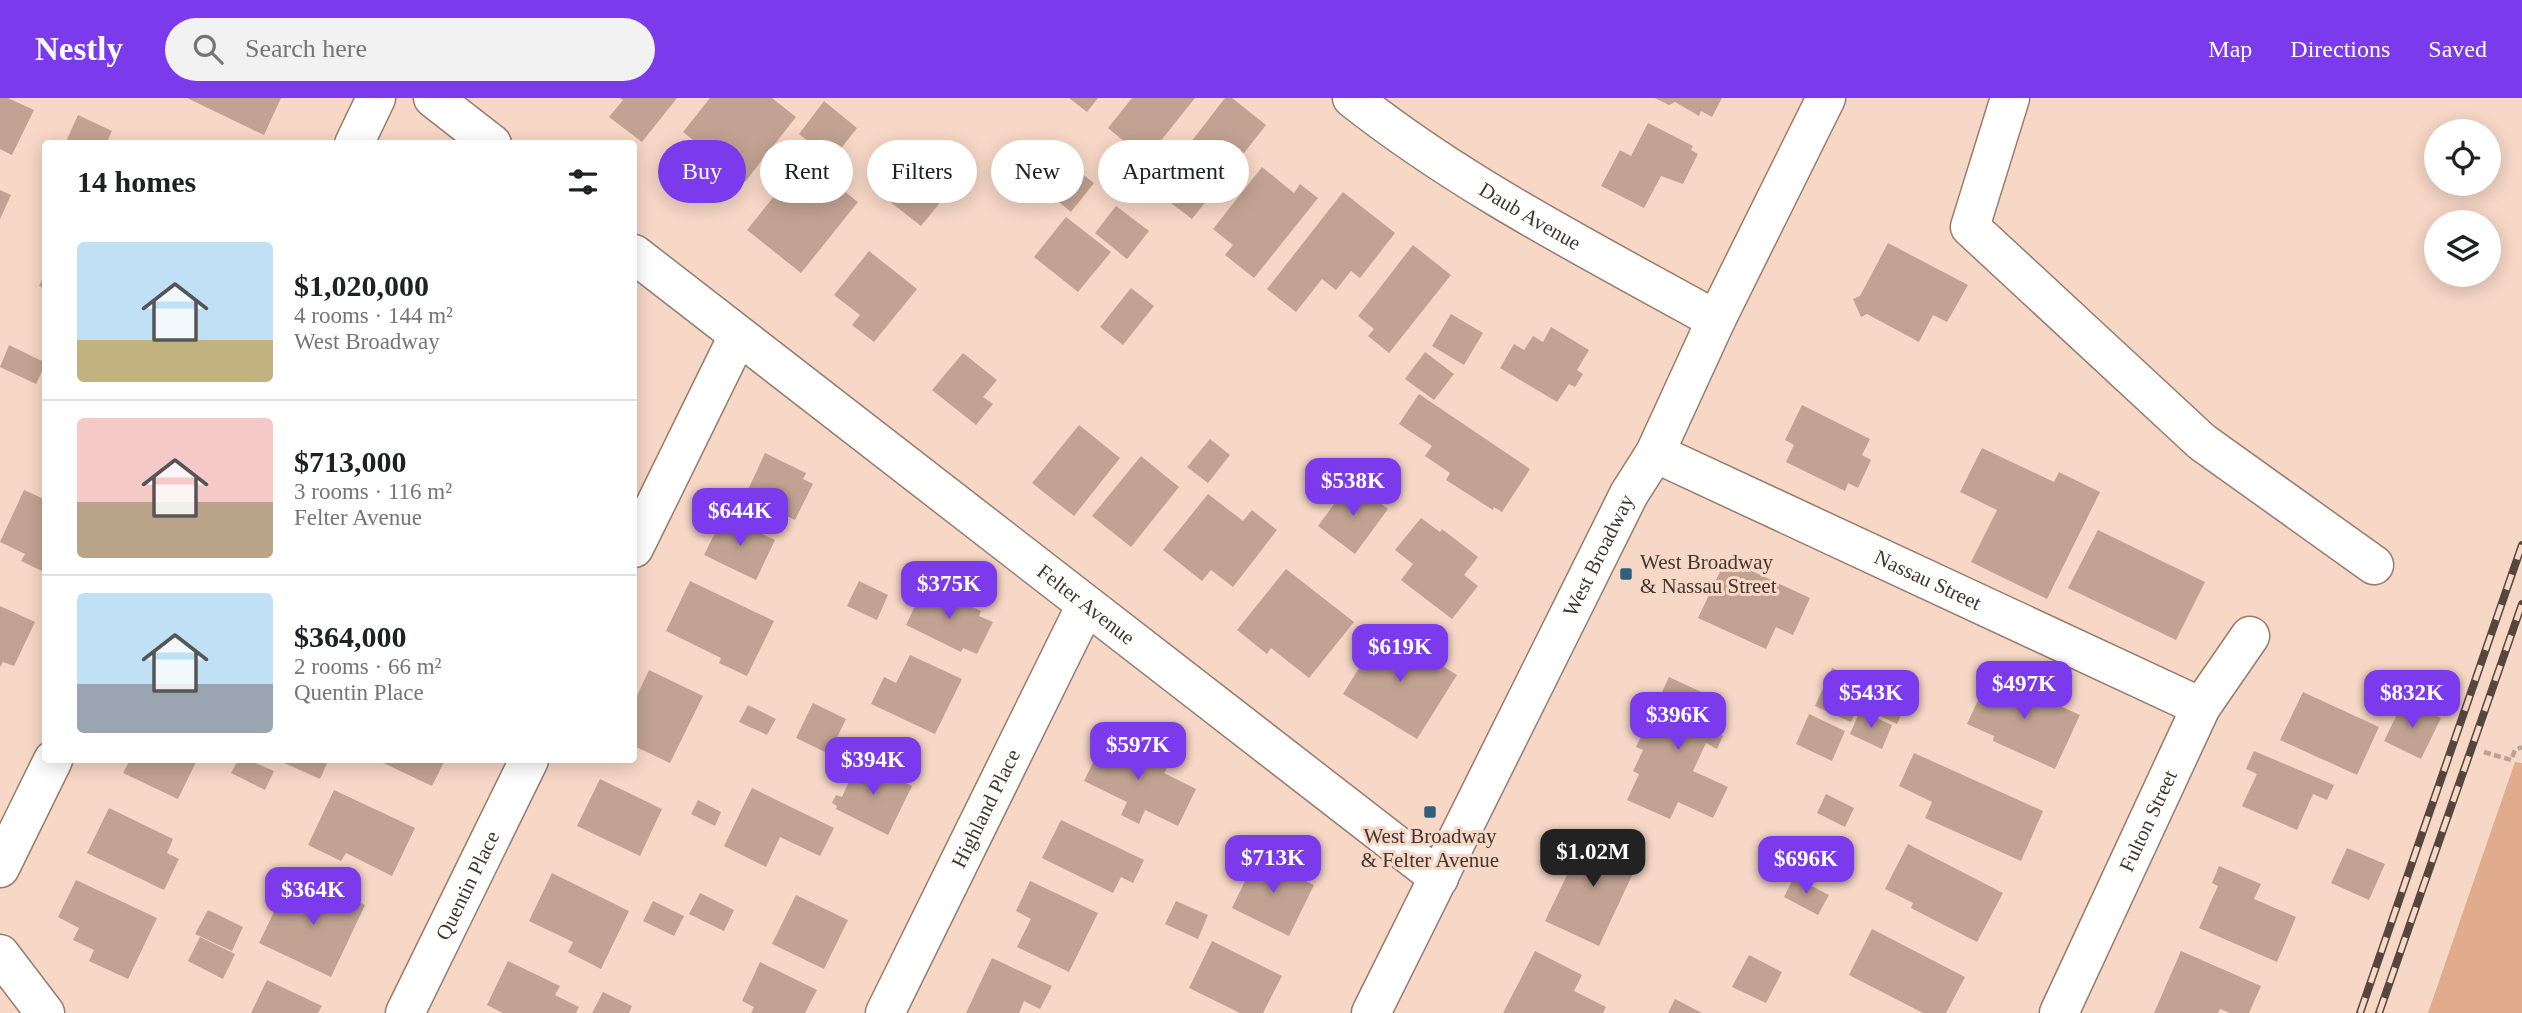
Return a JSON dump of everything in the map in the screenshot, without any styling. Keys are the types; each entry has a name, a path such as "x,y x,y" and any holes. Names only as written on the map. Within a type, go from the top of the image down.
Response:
{"street":[{"path":"356,140 376,98"},
{"path":"433,98 487,140"},
{"name":"Daub Avenue","path":"1352,98 1393,131 1528,215 1716,320"},
{"name":"West Broadway","path":"1371,1013 1629,494 1655,453 1716,320 1826,98"},
{"path":"2010,98 1970,227 2203,442 2374,565"},
{"name":"Felter Avenue","path":"637,256 1439,878"},
{"path":"637,542 738,336"},
{"name":"Nassau Street","path":"1655,453 2201,707"},
{"name":"Highland Place","path":"885,1013 1086,605"},
{"name":"Fulton Street","path":"2059,1013 2201,707 2250,636"},
{"path":"0,868 52,763"},
{"name":"Quentin Place","path":"405,1013 528,763"},
{"path":"0,954 45,1013"}],"path":[{"path":"2484,752 2511,760 2515,750 2522,747"}],"shaded area":[{"path":"2515,762 2522,763 2522,1013 2428,1013"}],"building":[{"path":"0,98 8,98 34,110 12,155 0,149"},
{"path":"187,98 281,98 264,135"},
{"path":"620,98 677,98 642,142 609,117 623,100"},
{"path":"710,98 772,98 796,117 778,140 760,140 760,163 746,181 746,140 693,140 683,132"},
{"path":"1069,98 1098,98 1087,112"},
{"path":"1132,98 1195,98 1161,140 1122,140 1108,128"},
{"path":"1225,98 1232,98 1266,125 1249,147 1249,140 1193,140"},
{"path":"1655,98 1722,98 1712,117 1701,111 1699,116 1675,102 1669,105"},
{"path":"824,101 857,128 848,140 807,140 799,134"},
{"path":"78,115 112,131 108,140 67,139"},
{"path":"1648,123 1693,146 1691,150 1698,154 1683,184 1661,176 1644,208 1601,186 1620,150 1631,156"},
{"path":"1262,167 1294,193 1300,184 1318,198 1254,278 1225,255 1233,245 1213,229 1234,203 1249,203 1249,183"},
{"path":"1084,175 1094,183 1084,196"},
{"path":"0,190 11,195 0,219"},
{"path":"1343,192 1395,233 1360,278 1351,271 1336,290 1322,279 1296,312 1267,289"},
{"path":"853,198 858,202 801,273 747,230 769,203 853,203"},
{"path":"891,203 940,203 921,226"},
{"path":"1060,203 1078,203 1071,212"},
{"path":"1171,203 1205,203 1192,219"},
{"path":"1116,206 1149,231 1127,259 1095,233"},
{"path":"1066,217 1111,252 1078,292 1034,257"},
{"path":"1888,243 1968,285 1947,322 1933,315 1919,342 1867,314 1861,317 1853,299 1860,296"},
{"path":"1413,245 1451,275 1389,353 1368,336 1374,329 1358,316"},
{"path":"869,251 917,289 874,342 852,325 860,315 834,295"},
{"path":"1131,288 1154,306 1123,345 1100,327"},
{"path":"1451,314 1483,333 1464,365 1432,346"},
{"path":"1551,327 1589,350 1577,370 1583,374 1575,387 1569,384 1557,402 1500,368 1514,344 1524,350 1533,336 1543,342"},
{"path":"9,345 42,361 42,371 36,384 0,367"},
{"path":"1425,352 1454,374 1434,400 1405,379"},
{"path":"963,353 997,380 983,397 993,404 976,425 932,390"},
{"path":"1419,394 1530,469 1502,512 1494,507 1493,510 1446,480 1450,473 1425,456 1432,446 1399,424"},
{"path":"1802,405 1870,439 1862,455 1871,460 1858,488 1848,483 1845,491 1786,462 1794,445 1785,440"},
{"path":"1079,425 1120,458 1074,516 1032,483"},
{"path":"1210,439 1230,455 1208,483 1187,467"},
{"path":"1982,448 2054,482 2059,472 2100,492 2047,599 1971,562 1997,510 1960,492"},
{"path":"765,453 806,473 803,479 813,484 795,520 745,496"},
{"path":"1141,456 1179,487 1131,547 1092,516"},
{"path":"1351,481 1388,509 1355,554 1318,526"},
{"path":"24,490 42,498 42,571 21,561 25,554 0,542"},
{"path":"1208,494 1243,521 1252,510 1277,530 1233,587 1211,570 1202,581 1163,550"},
{"path":"724,515 775,540 756,580 704,555"},
{"path":"1421,518 1440,532 1442,529 1478,557 1464,575 1478,586 1452,619 1401,580 1413,564 1395,550"},
{"path":"2098,530 2205,582 2176,640 2068,588"},
{"path":"1726,559 1810,598 1793,635 1776,627 1766,649 1698,618"},
{"path":"1286,569 1354,622 1309,678 1271,648 1267,654 1237,630"},
{"path":"690,581 774,621 747,676 719,663 721,658 666,631"},
{"path":"859,581 888,595 877,620 847,606"},
{"path":"925,585 981,611 979,616 993,622 977,654 963,648 961,652 906,625"},
{"path":"0,606 35,622 14,666 3,662 0,667"},
{"path":"1383,629 1457,675 1417,739 1343,694"},
{"path":"910,655 962,679 935,734 871,704 884,677 896,683"},
{"path":"1832,668 1868,684 1851,722 1815,706"},
{"path":"649,670 703,696 670,763 637,747 637,696"},
{"path":"1990,674 2080,715 2055,769 1993,741 1994,736 1967,724"},
{"path":"1878,675 1912,691 1897,724 1863,708"},
{"path":"1669,677 1725,703 1712,730 1723,736 1717,749 1706,743 1693,771 1728,787 1713,818 1678,802 1670,819 1627,800 1639,774 1633,771 1643,750 1636,747 1650,718 1642,714 1649,699 1657,703"},
{"path":"2303,692 2379,727 2357,775 2280,740"},
{"path":"2404,700 2441,718 2421,759 2384,741"},
{"path":"813,703 846,719 829,754 796,738"},
{"path":"748,705 776,719 767,735 739,722"},
{"path":"1860,711 1892,725 1882,749 1850,734"},
{"path":"1809,714 1845,731 1832,761 1796,744"},
{"path":"1108,732 1144,749 1141,756 1167,768 1164,773 1196,789 1178,826 1145,810 1139,824 1121,815 1127,802 1084,781"},
{"path":"2254,751 2334,785 2327,800 2313,794 2297,830 2242,806 2257,774 2246,769"},
{"path":"1914,753 2043,811 2021,861 1925,818 1932,802 1899,786"},
{"path":"859,760 876,769 879,762 890,768 887,774 912,786 888,835 836,809 837,806 832,803 836,795 842,797"},
{"path":"128,763 196,763 178,799 123,773"},
{"path":"236,763 255,763 274,771 265,790 231,773"},
{"path":"284,763 327,763 320,779"},
{"path":"383,763 444,763 432,786"},
{"path":"600,779 662,809 640,856 577,826"},
{"path":"752,788 834,828 820,856 780,837 766,867 724,846"},
{"path":"334,790 415,828 392,876 346,853 341,861 308,845"},
{"path":"1826,794 1854,808 1845,827 1817,813"},
{"path":"698,800 721,812 715,826 691,814"},
{"path":"109,808 173,839 167,853 179,859 164,890 87,853"},
{"path":"1061,820 1144,860 1133,883 1121,877 1113,893 1042,858"},
{"path":"1588,831 1641,856 1599,946 1545,921"},
{"path":"1908,844 2003,893 1977,942 1911,908 1913,903 1885,889"},
{"path":"2347,848 2385,864 2369,900 2331,883"},
{"path":"1257,856 1279,866 1283,862 1295,868 1292,874 1314,885 1289,936 1232,908"},
{"path":"2219,866 2261,884 2254,899 2296,917 2277,962 2199,928 2218,886 2212,883"},
{"path":"552,873 629,911 601,969 568,952 573,942 529,921"},
{"path":"1794,877 1829,895 1818,915 1784,897"},
{"path":"76,880 157,918 128,979 89,961 94,950 73,940 79,928 58,917"},
{"path":"1030,881 1098,913 1069,972 1017,947 1031,919 1016,911"},
{"path":"322,884 365,905 331,977 259,943 287,885 315,898"},
{"path":"700,893 734,910 724,931 689,914"},
{"path":"796,895 848,920 824,969 772,944"},
{"path":"653,901 684,916 674,936 643,921"},
{"path":"1176,901 1208,915 1198,939 1165,924"},
{"path":"208,910 243,927 232,951 195,934"},
{"path":"1872,929 1965,977 1946,1013 1923,1013 1849,975"},
{"path":"200,937 235,954 223,979 188,961"},
{"path":"1212,941 1282,976 1263,1013 1240,1013 1189,988"},
{"path":"1535,951 1582,975 1574,991 1606,1007 1603,1013 1503,1013"},
{"path":"2181,951 2261,986 2249,1013 2230,1013 2220,1009 2218,1013 2154,1013"},
{"path":"1749,955 1782,972 1766,1003 1732,987"},
{"path":"992,958 1052,986 1040,1009 1024,1001 1019,1013 966,1013"},
{"path":"508,961 560,986 555,995 579,1007 576,1013 503,1013 487,1005"},
{"path":"760,962 817,990 805,1013 751,1013 754,1007 742,1001"},
{"path":"267,980 322,1006 318,1013 251,1013"},
{"path":"603,992 632,1006 629,1013 592,1013"},
{"path":"1675,999 1702,1013 1668,1013"}],"railway":[{"path":"2360,1013 2522,545"},
{"path":"2379,1013 2522,604"}],"place":[{"name":"West Broadway & Nassau Street","path":"1626,574"},
{"name":"West Broadway & Felter Avenue","path":"1430,812"}]}
